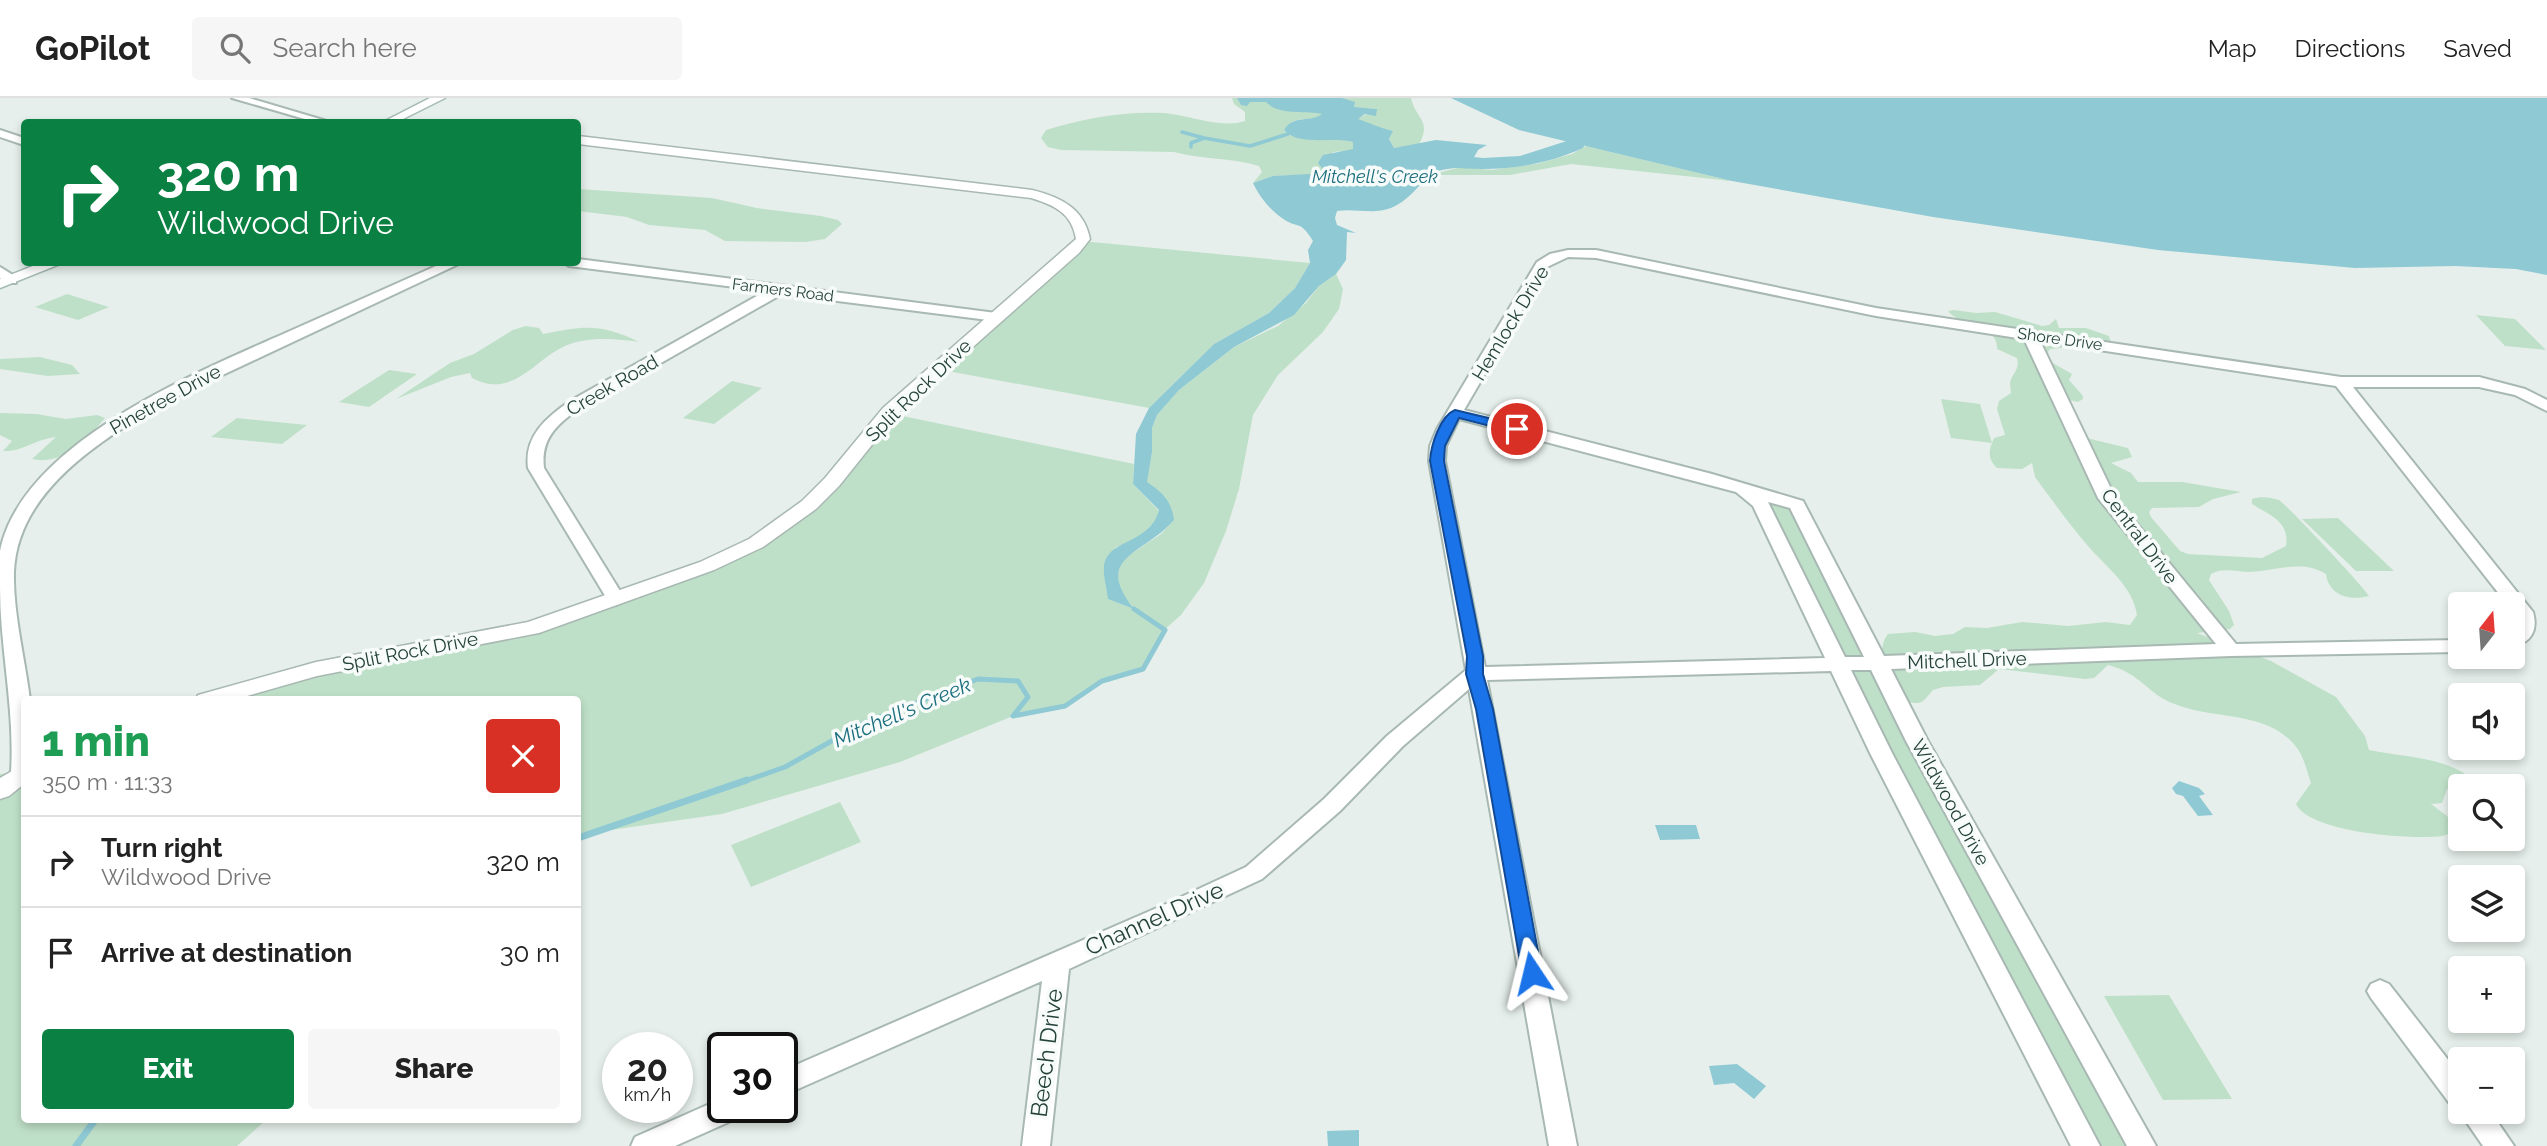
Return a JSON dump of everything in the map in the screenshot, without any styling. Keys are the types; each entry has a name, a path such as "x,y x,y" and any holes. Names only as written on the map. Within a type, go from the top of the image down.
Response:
{"street":[{"path":"237,98 314,119"},
{"path":"396,119 439,98"},
{"path":"0,133 21,141"},
{"name":"Split Rock Drive","path":"220,696 316,669 532,628 719,560 756,543 792,518 832,482 889,412 1074,250 1083,239 1082,226 1065,206 1048,198 1015,191 581,140"},
{"name":"Shore Drive","path":"1572,253 1596,254 1876,312 2341,382 2479,382 2520,392 2547,406"},
{"name":"Hemlock Drive","path":"1563,1146 1485,709 1474,674 1475,656 1437,461 1438,446 1455,414 1542,265 1558,255 1572,253"},
{"name":"Farmers Road","path":"581,264 996,317"},
{"path":"4,278 44,266"},
{"name":"Pinetree Drive","path":"21,718 6,590 6,561 15,529 41,489 66,464 119,422 186,383 448,266"},
{"name":"Creek Road","path":"616,599 536,468 533,455 540,435 558,416 576,404 780,289"},
{"name":"Central Drive","path":"2030,335 2107,498 2231,650"},
{"path":"2341,382 2507,592"},
{"name":"Wildwood Drive","path":"1455,414 1797,505 1917,741 2142,1146"},
{"name":"Wildwood Drive","path":"1740,488 1760,503 1881,753 2086,1146"},
{"path":"2525,617 2528,625 2525,634"},
{"name":"Mitchell Drive","path":"1474,674 2231,650 2448,646"},
{"name":"Channel Drive","path":"798,1077 1254,873 1332,805 1404,733 1474,674"},
{"path":"0,790 21,774"},
{"name":"Beech Drive","path":"1036,1146 1057,961"},
{"path":"2380,991 2448,1079"},
{"path":"645,1146 707,1118"},
{"path":"2483,1124 2500,1146"}],"green space":[{"path":"1232,98 1411,98 1424,125 1423,136 1419,145 1394,148 1389,139 1392,131 1357,119 1377,109 1369,108 1294,121 1284,130 1289,135 1345,140 1353,142 1353,150 1333,152 1327,174 1273,176 1253,183 1262,172 1259,166 1248,163 1174,152 1061,150 1048,147 1041,138 1046,130 1119,114 1164,113 1215,123 1245,121 1245,112 1234,104"},
{"path":"1586,146 1732,181 1571,164 1510,175 1430,175 1461,167 1492,170 1536,164 1572,154"},
{"path":"581,189 712,198 757,208 821,216 838,220 842,224 825,239 806,242 725,241 705,230 649,225 627,217 581,211"},
{"path":"1082,241 1310,263 1295,288 1269,313 1214,344 1149,408 942,370"},
{"path":"1336,274 1343,289 1339,309 1323,332 1278,375 1253,415 1239,489 1226,531 1204,583 1181,615 1164,630 1143,669 1102,681 1065,706 1013,716 900,762 722,814 597,832 581,837 581,696 224,696 532,628 665,582 792,518 893,414 1134,464 1133,484 1159,511 1148,530 1115,548 1108,599 1132,608 1119,591 1118,574 1122,560 1161,534 1174,520 1146,482 1152,452 1152,428 1157,415 1179,390 1234,347 1278,326 1306,303 1319,286"},
{"path":"67,294 109,307 78,320 35,307"},
{"path":"1948,311 1995,312 2042,326 2049,325 2056,319 2059,328 2086,328 2109,336 2111,343 2050,349 2048,352 2051,362 2072,374 2069,380 2083,396 2078,402 2069,400 2068,396 2062,400 2074,435 2128,448 2132,457 2111,463 2131,473 2138,482 2182,482 2241,492 2213,499 2199,507 2152,508 2149,512 2151,517 2180,551 2188,554 2262,558 2286,546 2285,530 2277,520 2252,504 2252,499 2258,497 2279,500 2309,530 2369,596 2355,598 2341,595 2331,587 2326,574 2307,567 2249,572 2220,571 2211,574 2209,580 2229,611 2234,625 2230,629 2197,633 2271,661 2336,697 2365,736 2369,750 2429,760 2464,773 2448,774 2448,789 2442,803 2431,804 2448,817 2448,834 2428,837 2387,835 2321,822 2305,814 2296,804 2311,783 2297,748 2285,736 2256,721 2188,709 2172,703 2128,673 2108,665 2094,678 2085,679 1999,669 1980,685 1943,687 1933,690 1921,702 1903,701 1883,659 1882,650 1888,634 1915,632 1935,636 1953,634 1965,627 1987,628 2022,622 2068,626 2106,622 2130,625 2137,615 2124,586 2061,512 2035,477 2032,463 2022,469 1997,468 1992,462 1990,453 1994,438 2005,435 1997,409 1999,401 2011,393 2010,383 2017,369 2017,358 1997,349 1996,341 1986,330 1961,320"},
{"path":"2476,315 2515,319 2546,350 2505,346"},
{"path":"526,326 539,328 543,334 581,328 602,329 639,342 609,339 577,342 559,349 509,382 486,383 472,378 470,373 451,377 396,399 450,363 474,354 513,330"},
{"path":"40,357 72,365 80,374 48,376 0,369 0,359"},
{"path":"389,370 417,374 369,407 339,402"},
{"path":"732,381 762,388 714,424 683,418"},
{"path":"1941,399 1980,404 1992,443 1951,438"},
{"path":"0,413 36,414 66,419 97,415 105,418 74,449 64,455 44,460 32,459 56,437 16,450 3,451 12,441 0,435"},
{"path":"237,418 307,425 282,444 211,437"},
{"path":"1740,488 1797,505 2142,1146 2086,1146 1760,504"},
{"path":"2338,518 2394,571 2356,571 2302,519"},
{"path":"21,772 21,1123 263,1123 237,1146 0,1146 0,774"},
{"path":"840,802 861,842 751,887 731,845"},
{"path":"2169,995 2232,1099 2163,1100 2104,996"}],"water":[{"path":"1237,98 1342,98 1355,102 1354,107 1377,109 1376,116 1365,114 1358,119 1393,131 1389,139 1394,148 1436,140 1487,145 1478,150 1467,164 1434,173 1407,198 1391,208 1378,211 1337,211 1337,225 1356,233 1347,232 1346,260 1336,274 1319,286 1294,315 1234,347 1179,390 1157,415 1152,428 1152,452 1147,482 1165,498 1171,507 1174,520 1127,558 1120,567 1118,578 1122,591 1134,609 1108,599 1104,566 1113,550 1147,530 1159,510 1133,484 1136,434 1149,408 1214,344 1269,313 1295,288 1310,263 1308,250 1313,241 1301,227 1273,211 1253,183 1273,176 1326,173 1318,163 1323,155 1353,149 1353,142 1307,140 1290,135 1284,130 1292,122 1322,114 1285,111 1266,102 1241,105"},
{"path":"1451,98 2547,98 2547,275 2516,269 2455,266 2355,268 2158,250 1933,217 1732,181 1519,130"},
{"path":"2179,781 2199,788 2205,794 2199,796 2213,815 2198,816 2183,796 2176,794 2172,788"},
{"path":"1655,825 1696,825 1700,839 1660,840"},
{"path":"1737,1064 1766,1086 1754,1099 1734,1083 1714,1085 1709,1066"},
{"path":"1359,1130 1359,1146 1328,1146 1327,1131"}],"waterway":[{"path":"1182,132 1204,138"},
{"path":"1204,138 1250,146 1288,134"},
{"path":"1191,147 1191,143 1204,138"},
{"name":"Mitchell's Creek","path":"1425,158 1502,164 1539,158 1576,144"},
{"name":"Mitchell's Creek","path":"742,782 785,767 864,723 978,679 1018,681 1028,697 1013,716 1065,706 1102,681 1143,669 1165,630 1134,609"},
{"name":"Mitchell's Creek","path":"581,837 747,780"},
{"name":"Mitchell's Creek","path":"76,1146 93,1123"}],"route":[{"path":"1517,429 1455,414 1438,446 1437,461 1475,656 1474,674 1485,709 1532,973"}]}
